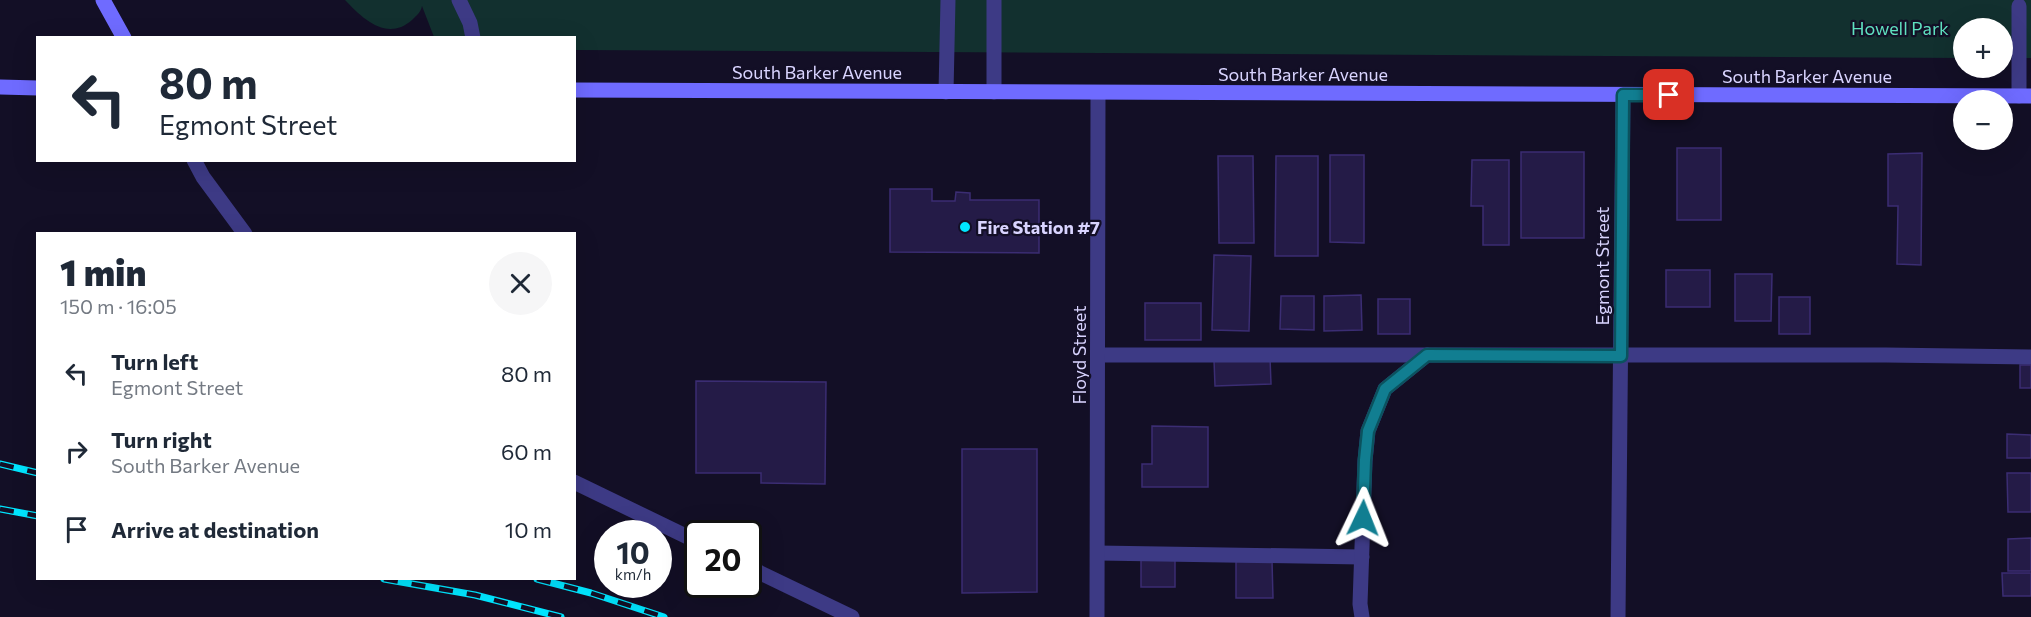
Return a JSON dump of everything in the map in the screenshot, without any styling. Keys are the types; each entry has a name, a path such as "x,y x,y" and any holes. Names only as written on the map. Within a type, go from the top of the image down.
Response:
{"main road":[{"path":"104,0 123,36"},
{"path":"0,87 36,88"},
{"name":"South Barker Avenue","path":"576,90 2025,96"}],"street":[{"path":"459,0 470,23 473,36"},
{"path":"946,92 948,0"},
{"path":"994,0 994,92"},
{"path":"2019,6 2025,96"},
{"name":"Floyd Street","path":"1097,617 1098,93"},
{"name":"Egmont Street","path":"1618,617 1623,95"},
{"path":"195,162 203,177 244,232"},
{"path":"1098,355 2031,357"},
{"path":"1362,617 1360,604 1368,431 1385,389 1427,355"},
{"path":"576,483 684,535"},
{"path":"1098,553 1362,557"},
{"path":"762,574 852,617"}],"green space":[{"name":"Howell Park","path":"345,0 2031,0 2031,58 2013,58 2013,18 1953,18 1953,58 576,50 576,36 434,36 422,6 412,20 394,29 376,25"}],"building":[{"path":"1677,148 1721,148 1721,220 1677,220"},
{"path":"1521,152 1584,152 1584,238 1521,238"},
{"path":"1922,153 1921,265 1897,264 1898,206 1888,206 1888,154"},
{"path":"1330,155 1364,155 1364,243 1330,242"},
{"path":"1218,156 1253,156 1254,243 1219,243"},
{"path":"1276,156 1318,156 1318,256 1275,256"},
{"path":"1472,160 1509,160 1509,245 1483,245 1483,206 1471,206"},
{"name":"Fire Station #7","path":"890,189 932,189 932,201 955,201 956,192 970,193 970,200 1039,200 1039,253 890,252"},
{"path":"1214,255 1251,256 1249,331 1212,330"},
{"path":"1666,270 1710,270 1710,307 1666,307"},
{"path":"1735,274 1772,274 1771,321 1735,321"},
{"path":"1361,295 1362,330 1324,331 1324,296"},
{"path":"1281,296 1314,296 1314,330 1280,329"},
{"path":"1779,297 1810,297 1810,334 1779,334"},
{"path":"1378,299 1410,299 1410,334 1378,334"},
{"path":"1145,303 1201,303 1201,340 1145,340"},
{"path":"1270,358 1271,384 1215,386 1214,360"},
{"path":"2020,365 2031,365 2031,388 2020,388"},
{"path":"696,381 826,382 825,484 761,483 761,473 696,473"},
{"path":"1152,426 1208,427 1208,487 1142,487 1142,464 1152,464"},
{"path":"2007,434 2031,435 2031,458 2007,458"},
{"path":"962,449 1037,449 1037,592 962,593"},
{"path":"2007,473 2031,473 2031,512 2008,512"},
{"path":"2031,538 2031,571 2008,571 2008,539"},
{"path":"1141,556 1175,557 1175,587 1141,587"},
{"path":"1236,561 1272,561 1273,598 1236,598"},
{"path":"2002,573 2031,573 2031,596 2003,596"}],"railway":[{"path":"0,464 36,473"},
{"path":"0,509 36,516"},
{"path":"390,580 475,595 561,617"},
{"path":"541,580 591,593 664,617"}],"place":[{"name":"Fire Station #7","path":"965,227"}],"route":[{"path":"1363,518 1368,431 1385,389 1427,355 1621,356 1623,95 1669,95"}]}
